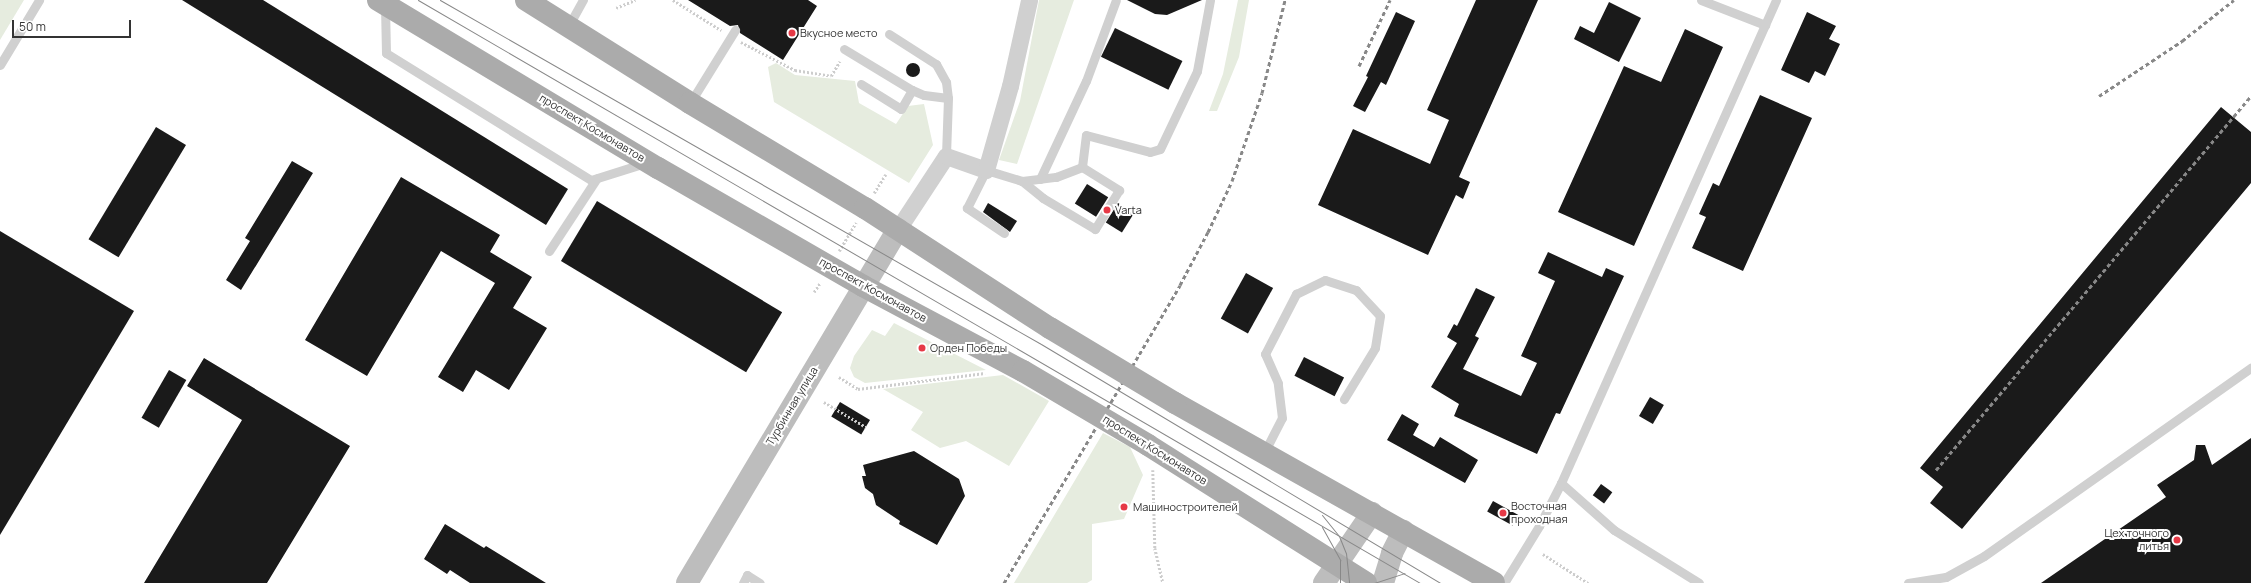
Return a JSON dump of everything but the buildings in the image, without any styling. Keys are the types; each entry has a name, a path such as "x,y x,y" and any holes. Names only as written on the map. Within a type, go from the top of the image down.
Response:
{"main road":[{"path":"526,0 569,25 690,103 865,208 1050,328 1175,403 1494,583"},
{"name":"проспект Космонавтов","path":"382,2 648,162 863,286 1023,371 1148,445 1366,583"},
{"name":"Турбинная улица","path":"687,583 898,229"},
{"path":"1324,583 1335,564 1346,553 1372,513"},
{"path":"1383,583 1392,553 1403,531"}],"street":[{"path":"898,229 946,156 986,170 1010,86 1029,0"}],"lane":[{"path":"0,65 39,0"},
{"path":"569,25 583,0"},
{"path":"1040,179 1086,81 1116,0"},
{"path":"1082,167 1086,135 1150,152 1160,149 1197,72 1210,0"},
{"path":"1701,0 1765,25"},
{"path":"1504,583 1539,526 1561,483 1776,0"},
{"path":"382,2 386,53 591,180 648,162"},
{"path":"690,103 733,33"},
{"path":"889,34 936,64 946,82 948,98 946,156"},
{"path":"845,50 912,90 924,95 948,98"},
{"path":"861,84 901,109 912,90"},
{"path":"1022,181 1056,177 1082,167"},
{"path":"1004,234 967,208 986,170 1022,181 1043,198 1096,228 1119,190 1082,167"},
{"path":"549,251 597,178"},
{"path":"1264,452 1282,418 1278,383 1266,354 1296,294 1325,280 1356,290 1380,316 1375,348 1344,398"},
{"path":"1908,583 1946,577 1984,556 2251,368"},
{"path":"1561,483 1614,530 1699,583"},
{"path":"743,583 748,575 760,583"},
{"path":"1946,577 1953,583"}],"path":[{"path":"616,8 635,0"},
{"path":"673,0 733,33 795,70 831,76 845,50"},
{"path":"814,292 886,174"},
{"path":"839,377 858,389 988,373"},
{"path":"824,402 866,427"},
{"path":"1153,468 1155,548 1162,583"},
{"path":"1543,554 1588,583"}],"shaded area":[{"path":"0,0 24,0 0,40"},
{"path":"1039,0 1074,0 1017,164 999,160 1020,101"},
{"path":"1238,0 1249,0 1239,57 1217,111 1209,111 1223,74"},
{"path":"776,63 795,75 855,81 859,103 896,124 908,106 924,104 933,145 909,183 774,102 768,67"},
{"path":"894,323 986,370 865,383 854,377 850,368 854,356 872,330 885,336"},
{"path":"1003,375 1049,401 1009,466 966,441 940,448 911,430 923,412 883,389"},
{"path":"1103,433 1130,447 1143,475 1124,519 1092,524 1092,580 1087,583 1014,583"}],"tram line":[{"path":"418,0 1420,583"},
{"path":"440,0 1041,344 1441,583"},
{"path":"1322,515 1339,536 1346,553 1349,583"},
{"path":"1322,527 1340,560 1340,583"},
{"path":"1374,583 1404,573"},
{"path":"1401,583 1419,583"}],"railway":[{"path":"1004,583 1180,285 1208,232 1232,181 1262,93 1285,0"},
{"path":"1359,66 1390,0"},
{"path":"2099,96 2182,41 2234,0"},
{"path":"1936,470 2251,96"}],"place":[{"name":"Вкусное место","path":"792,33"},
{"name":"Varta","path":"1107,210"},
{"name":"Орден Победы","path":"922,348"},
{"name":"Машиностроителей","path":"1124,507"},
{"name":"Восточная проходная","path":"1503,513"},
{"name":"Цех точного литья","path":"2177,540"}]}
